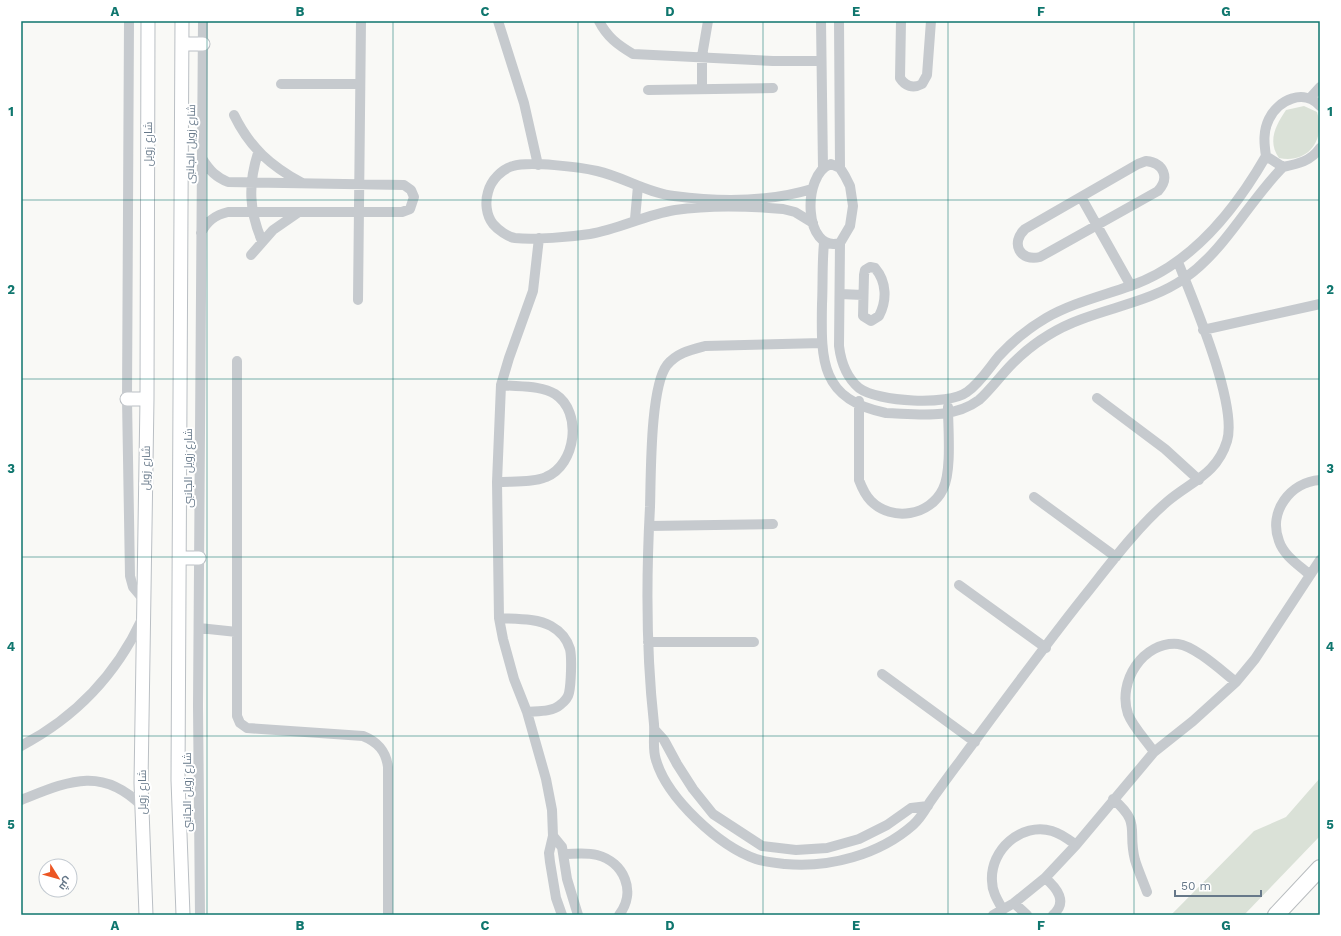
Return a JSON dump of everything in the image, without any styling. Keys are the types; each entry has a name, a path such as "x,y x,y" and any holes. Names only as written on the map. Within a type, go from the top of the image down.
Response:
{"highway":[{"path":"1276,915 1320,868"}],"main road":[{"name":"شارع زويل","path":"146,915 142,806 147,399 148,21"},
{"path":"182,21 178,780 183,915"},
{"path":"182,44 203,44"},
{"path":"127,399 147,399"},
{"path":"179,558 199,558"}],"street":[{"path":"129,21 127,399 130,576 136,592 144,600"},
{"name":"شارع زويل الجانبى","path":"200,915 199,558 203,21"},
{"path":"358,300 361,21"},
{"path":"498,21 524,103 538,165"},
{"path":"599,21 605,33 618,45 633,54 651,56 702,56 773,61 821,62"},
{"path":"702,89 702,56 708,21"},
{"path":"820,21 823,169"},
{"path":"839,21 840,168 850,186 853,206 850,226 840,243 839,346 842,362 848,376 859,388 886,399 936,401 948,399 967,392 1010,346 1046,318 1076,303 1131,286 1178,262 1204,240 1250,184 1266,156 1264,141 1265,130 1269,119 1275,110 1284,102 1303,96 1310,98 1320,106"},
{"path":"901,21 900,78 906,85 912,87 922,84 927,75 931,21"},
{"path":"281,84 360,84"},
{"path":"1310,98 1320,87"},
{"path":"648,90 772,88"},
{"path":"234,115 249,142 258,153 279,170 304,184"},
{"path":"840,168 831,164 823,169 812,189 810,206 813,223 824,243 822,343 828,374 836,387 859,405 867,409 886,413 948,413 973,405 1030,347 1048,336 1082,319 1142,300 1185,278 1213,254 1268,182 1283,167 1317,159 1320,148"},
{"path":"258,153 251,182 252,212 262,241"},
{"path":"1266,156 1283,167"},
{"path":"201,233 209,221 221,214 252,212 406,211 412,205 414,197 411,190 404,185 228,182 209,170 203,160"},
{"path":"1146,161 1154,162 1163,170 1165,178 1163,186 1158,191 1097,226 1034,259 1021,253 1018,247 1020,234 1025,229 1146,161"},
{"path":"812,189 775,197 693,198 672,196 596,171 538,165 514,166 503,171 494,179 488,190 486,202 487,213 492,223 501,232 514,238 539,238 590,234 635,219 674,210 693,208 770,208 796,212 813,223"},
{"path":"635,219 638,186"},
{"path":"1081,197 1131,286"},
{"path":"251,255 273,230 299,212"},
{"path":"539,238 533,291 511,351 501,384 497,482 499,618 514,679 527,712 546,779 552,810 553,836 549,853 550,862 556,898 562,915"},
{"path":"824,243 829,245 840,243"},
{"path":"822,343 705,346 678,355 668,364 661,375 657,388 649,526 648,642 651,703 655,730 655,758 661,772 693,817 718,837 757,860 788,864 814,864 840,861 890,841 916,823 975,742 1116,557 1167,502 1199,480 1214,467 1223,454 1230,426 1221,381 1204,330 1178,262"},
{"path":"867,268 875,268 883,282 885,297 882,311 874,320 868,320 863,316 864,294 864,272 867,268"},
{"path":"840,294 864,294"},
{"path":"1204,330 1320,304"},
{"path":"237,361 236,716 243,726 247,728 364,736 378,744 383,751 388,767 388,915"},
{"path":"497,482 546,477 556,471 564,461 570,450 573,437 573,424 569,412 563,400 555,394 546,390 501,384"},
{"path":"859,388 859,480 863,492 871,501 879,507 892,513 916,513 927,508 936,500 943,490 947,478 948,399"},
{"path":"1097,398 1165,449 1199,480"},
{"path":"1310,575 1285,553 1276,529 1277,516 1281,504 1289,493 1300,485 1312,480 1320,480"},
{"path":"1034,497 1116,557"},
{"path":"649,526 772,524"},
{"path":"993,915 1014,903 1045,878 1076,845 1113,799 1154,752 1193,721 1236,682 1254,659 1320,560"},
{"path":"959,585 1046,648"},
{"path":"21,746 59,723 86,700 100,685 125,652 144,615"},
{"path":"499,618 540,622 550,625 559,631 566,640 570,650 569,692 566,700 560,706 552,709 527,712"},
{"path":"199,628 237,632"},
{"path":"648,642 754,642"},
{"path":"1154,752 1129,715 1125,694 1131,672 1145,656 1164,646 1179,644 1191,648 1236,682"},
{"path":"882,674 975,742"},
{"path":"655,730 664,740 693,789 713,814 762,846 796,850 827,848 866,835 887,825 911,808 928,806"},
{"path":"21,800 66,782 85,780 113,786 128,794 142,806"},
{"path":"1113,799 1125,809 1132,823 1136,860 1147,892"},
{"path":"1003,910 994,895 992,869 996,857 1004,846 1019,834 1038,829 1051,830 1063,835 1076,845"},
{"path":"553,836 562,848 567,879 578,915"},
{"path":"757,860 762,846"},
{"path":"563,854 597,855 616,866 625,877 628,886 627,903 620,915"},
{"path":"1045,878 1056,887 1059,893 1059,906 1053,915"},
{"path":"1014,903 1027,915"}],"shaded area":[{"path":"1304,106 1317,112 1319,132 1317,140 1312,148 1298,157 1289,159 1279,158 1275,152 1273,139 1276,127 1286,110"},
{"path":"1320,778 1320,836 1244,915 1171,915 1254,831 1286,817"}]}
